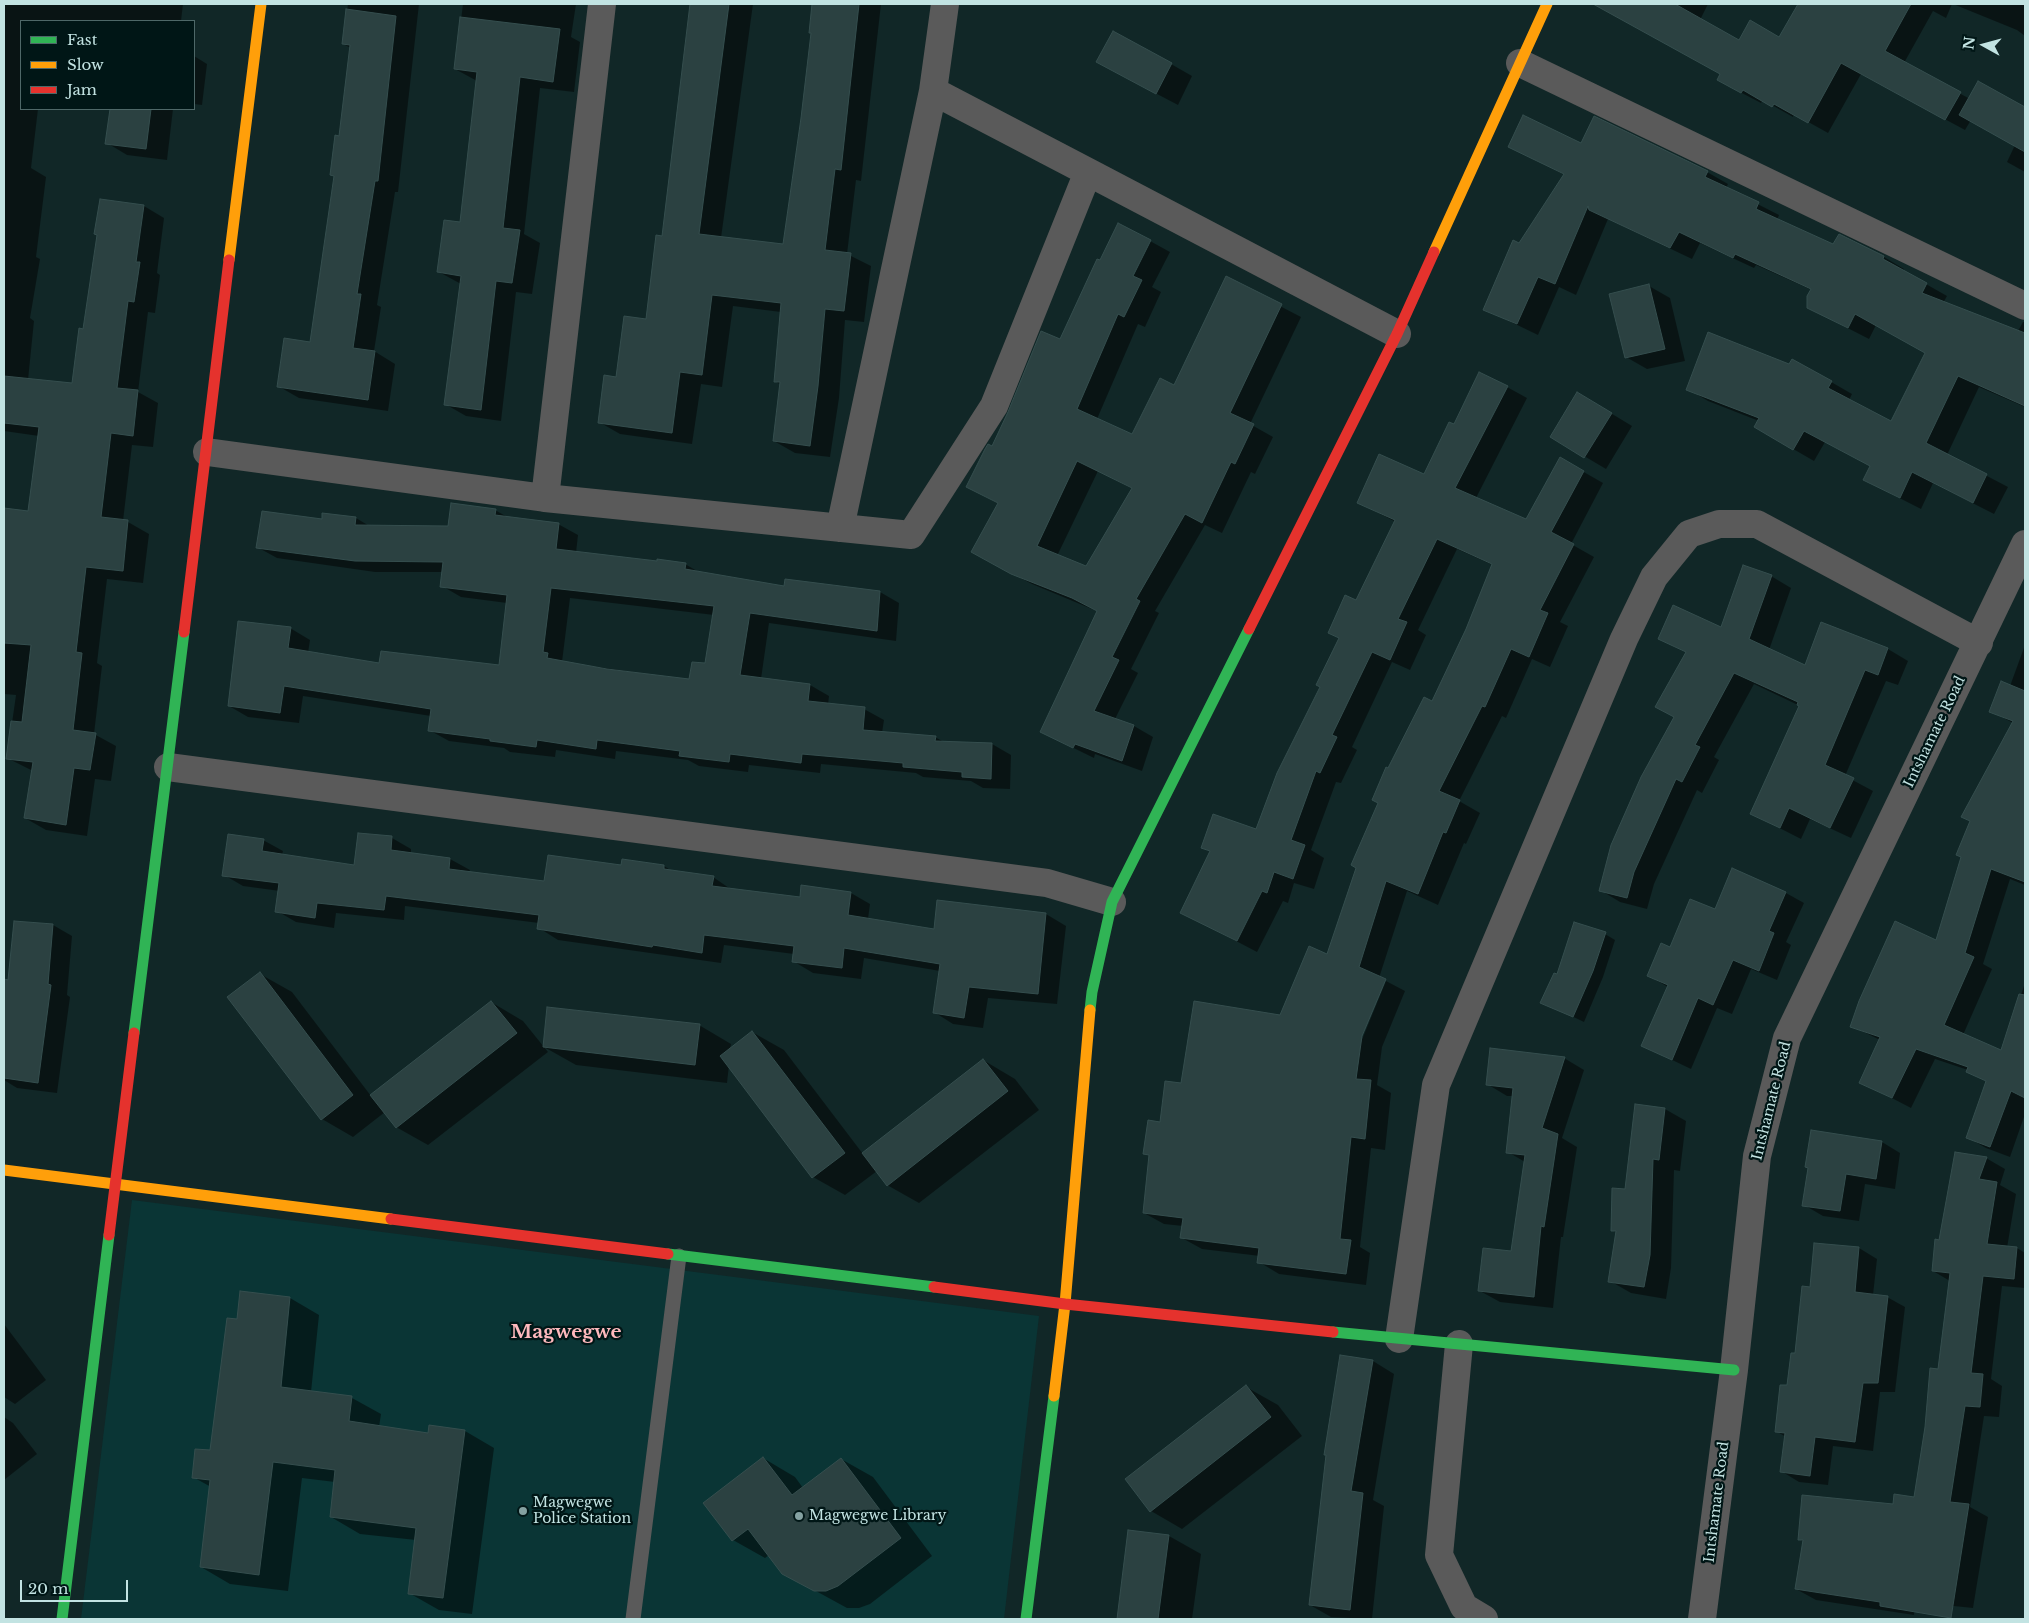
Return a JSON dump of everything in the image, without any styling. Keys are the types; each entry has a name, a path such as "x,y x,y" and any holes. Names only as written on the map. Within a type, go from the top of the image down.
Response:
{"street":[{"path":"62,1619 261,4"},
{"path":"545,498 602,4"},
{"path":"840,528 933,91 945,4"},
{"path":"1026,1619 1065,1304 1092,992 1112,902 1397,334 1547,4"},
{"path":"1520,63 2025,306"},
{"path":"933,91 1397,334"},
{"path":"207,452 545,498 911,535 994,406 1088,172"},
{"path":"1399,1339 1436,1085 1624,639 1654,577 1689,534 1720,524 1757,524 1979,643"},
{"name":"Intshamate Road","path":"1702,1619 1734,1370 1758,1156 1787,1038 1979,643 2025,544"},
{"path":"168,767 1047,883 1112,902"},
{"path":"4,1170 1065,1304 1399,1339 1734,1370"},
{"path":"1459,1344 1440,1555 1464,1607 1484,1619"}],"lane":[{"path":"633,1619 680,1256"}],"shaded area":[{"path":"132,1200 1039,1316 1004,1619 81,1619"}],"building":[{"path":"690,4 729,4 699,234 783,244 801,118 811,33 809,33 812,4 859,4 841,170 835,169 825,250 851,253 844,311 825,309 810,446 773,441 780,382 774,382 781,303 712,295 702,375 680,372 672,433 598,423 604,375 616,377 624,316 646,319 656,235 662,236"},
{"path":"1593,4 1675,4 1739,40 1750,20 1779,37 1798,4 1911,4 1885,51 1961,92 1945,120 1841,63 1808,123 1774,104 1772,107 1743,90 1741,93 1717,80 1720,74"},
{"path":"346,9 396,16 378,181 375,181 357,294 361,294 353,348 375,351 368,400 277,387 284,338 310,342 334,176 330,175 335,135 339,136 350,45 342,44"},
{"path":"460,17 560,29 553,82 520,77 503,228 520,230 512,283 496,281 481,410 444,405 461,276 437,272 444,220 460,222 477,72 454,69"},
{"path":"1113,31 1172,63 1156,94 1096,62"},
{"path":"1978,81 2025,107 2025,152 1959,115"},
{"path":"110,110 151,110 146,149 105,144"},
{"path":"1523,115 1581,143 1594,116 1708,171 1705,177 1759,202 1756,209 1833,244 1839,234 1884,256 1883,259 1927,283 1922,293 2025,333 2025,406 1958,376 1926,443 1987,474 1973,503 1912,472 1900,498 1863,480 1870,466 1804,431 1793,450 1754,427 1759,418 1686,390 1708,332 1789,364 1792,359 1832,381 1828,388 1891,421 1925,353 1855,314 1848,328 1807,308 1807,296 1811,289 1735,254 1733,258 1679,232 1670,248 1589,210 1588,206 1555,284 1538,277 1517,324 1483,310 1513,240 1519,243 1564,174 1508,147"},
{"path":"100,199 144,205 136,262 140,262 134,302 128,301 117,388 138,390 133,436 111,433 101,517 128,520 123,571 86,567 76,652 82,653 73,730 96,733 90,770 74,768 66,825 24,818 33,762 6,759 11,721 22,722 31,645 4,643 4,508 28,511 39,427 4,423 4,376 72,383 79,328 83,329 97,235 94,234"},
{"path":"1118,223 1151,240 1133,276 1142,280 1124,317 1118,314 1077,409 1132,434 1160,378 1174,385 1226,276 1282,304 1230,413 1254,424 1235,464 1231,462 1202,523 1185,514 1136,599 1140,601 1112,657 1119,660 1094,711 1134,725 1122,761 1075,744 1073,748 1040,732 1097,611 1072,598 1011,574 971,552 998,503 966,487 988,444 992,446 1041,331 1060,339 1097,259 1100,260","holes":["1077,461 1132,488 1086,566 1037,546"]},
{"path":"1649,284 1665,349 1625,358 1609,294"},
{"path":"1479,372 1508,386 1455,488 1526,519 1560,457 1584,471 1551,532 1574,544 1540,610 1548,613 1529,657 1511,649 1485,707 1482,706 1439,791 1460,800 1446,833 1443,832 1418,894 1386,881 1359,967 1386,979 1362,1036 1356,1079 1371,1080 1365,1139 1351,1137 1340,1239 1351,1240 1346,1274 1257,1263 1259,1248 1180,1238 1183,1218 1143,1213 1149,1155 1143,1154 1148,1120 1160,1122 1165,1081 1181,1083 1194,1001 1280,1015 1309,946 1327,954 1356,868 1351,865 1378,803 1372,800 1386,767 1388,768 1424,697 1432,701 1466,629 1492,564 1437,539 1398,619 1407,622 1390,660 1372,652 1332,735 1337,737 1320,773 1316,771 1291,840 1305,845 1293,879 1274,872 1267,893 1262,891 1237,941 1180,913 1210,851 1201,848 1213,814 1256,829 1277,773 1320,687 1316,685 1339,638 1328,633 1345,595 1356,600 1395,520 1357,503 1379,454 1424,474 1449,422 1454,424"},
{"path":"1577,392 1612,413 1584,458 1550,437"},
{"path":"451,503 496,509 495,515 559,523 556,549 686,563 685,569 784,586 785,579 880,591 877,631 750,613 740,675 810,684 808,701 865,707 863,730 936,736 935,741 992,743 991,779 962,777 962,772 903,767 903,763 802,754 801,763 730,754 729,762 679,756 680,751 597,740 596,749 537,740 536,747 490,741 490,739 428,731 431,709 284,686 280,713 228,706 238,621 291,627 288,648 379,663 381,651 499,665 507,595 440,587 443,562 355,561 256,548 262,511 322,519 322,513 356,517 355,525 448,526","holes":["551,588 714,606 705,663 692,662 689,679 607,669 547,658 548,653 543,652"]},
{"path":"1743,565 1772,575 1749,639 1805,665 1821,622 1888,648 1878,675 1865,670 1825,765 1854,778 1830,828 1789,808 1780,828 1750,814 1799,706 1797,705 1798,702 1734,673 1695,745 1700,747 1682,782 1676,779 1634,872 1627,898 1599,891 1611,845 1641,777 1674,717 1655,707 1686,652 1658,639 1673,605 1721,627"},
{"path":"2001,681 2025,691 2025,882 1991,869 1965,953 1974,957 1944,1025 2001,1050 2019,994 2025,995 2025,1098 2011,1091 1990,1147 1966,1138 1986,1081 1966,1072 1968,1067 1916,1049 1892,1098 1859,1083 1880,1037 1850,1027 1859,1001 1895,921 1936,940 1961,857 1956,855 1970,821 1961,817 2013,721 1989,712"},
{"path":"358,833 392,836 391,850 450,858 449,869 544,881 548,855 621,865 622,859 664,865 664,869 714,876 712,886 800,897 801,885 851,892 848,915 934,929 937,900 1046,913 1038,994 969,987 964,1018 933,1013 940,964 844,948 842,968 792,962 794,946 704,935 702,953 653,945 652,947 537,929 539,915 386,896 384,910 317,903 315,918 275,912 279,883 222,876 228,834 264,839 262,851 354,865"},
{"path":"1732,868 1786,892 1769,931 1774,933 1759,971 1733,960 1713,1005 1698,998 1672,1060 1641,1046 1668,985 1647,976 1661,943 1670,947 1690,899 1715,909"},
{"path":"14,921 53,924 48,984 51,985 38,1083 4,1078 4,979 8,980"},
{"path":"1574,922 1606,932 1593,971 1573,1017 1540,1003 1554,973 1557,974"},
{"path":"260,972 353,1095 321,1120 227,997"},
{"path":"491,1001 517,1033 396,1128 370,1095"},
{"path":"547,1007 700,1024 695,1065 543,1047"},
{"path":"752,1031 845,1153 812,1178 720,1056"},
{"path":"1490,1048 1565,1057 1542,1128 1558,1134 1544,1227 1541,1226 1534,1297 1478,1291 1483,1248 1511,1251 1525,1155 1506,1153 1513,1088 1486,1085"},
{"path":"983,1059 1008,1091 887,1186 862,1153"},
{"path":"1635,1104 1665,1108 1659,1160 1653,1159 1650,1255 1644,1287 1608,1282 1616,1231 1611,1231 1612,1188 1625,1189"},
{"path":"1811,1130 1882,1141 1876,1179 1846,1174 1840,1211 1802,1206 1808,1168 1805,1167"},
{"path":"1955,1152 1987,1157 1979,1179 1997,1182 1987,1244 2017,1247 2014,1279 1983,1276 1971,1373 1983,1374 1980,1407 1965,1406 1950,1502 1969,1504 1951,1618 1880,1606 1880,1602 1795,1589 1803,1540 1798,1540 1802,1495 1893,1504 1894,1494 1914,1497 1925,1427 1930,1368 1938,1369 1950,1273 1932,1271 1935,1239 1939,1240"},
{"path":"1814,1243 1859,1247 1855,1292 1888,1296 1878,1383 1863,1383 1855,1442 1815,1437 1810,1476 1780,1472 1785,1433 1775,1432 1780,1385 1787,1385 1791,1353 1795,1353 1802,1286 1810,1287"},
{"path":"240,1291 290,1297 281,1387 352,1396 349,1421 428,1433 429,1425 465,1430 443,1598 408,1594 416,1528 330,1517 335,1470 273,1462 259,1575 200,1567 210,1480 192,1478 195,1449 210,1450 227,1318 237,1319"},
{"path":"1340,1355 1373,1360 1351,1491 1363,1493 1350,1610 1309,1605 1326,1455 1324,1455"},
{"path":"1246,1385 1271,1417 1150,1512 1125,1479"},
{"name":"Magwegwe Library","path":"763,1457 792,1495 841,1458 901,1538 838,1586 826,1591 814,1591 782,1574 748,1529 732,1541 703,1503"},
{"path":"1128,1530 1169,1535 1158,1619 1117,1619"}],"traffic: fast":[{"path":"1090,1010 1092,992 1112,902 1249,629"},
{"path":"134,1033 184,632"},
{"path":"62,1619 109,1235"},
{"path":"668,1254 934,1287"},
{"path":"1333,1332 1734,1370"},
{"path":"1026,1619 1054,1396"}],"traffic: slow":[{"path":"229,260 261,4"},
{"path":"1434,252 1547,4"},
{"path":"1054,1396 1065,1304 1090,1010"},
{"path":"4,1170 391,1219"}],"traffic: jam":[{"path":"1249,629 1397,334 1434,252"},
{"path":"184,632 229,260"},
{"path":"109,1235 134,1033"},
{"path":"391,1219 668,1254"},
{"path":"934,1287 1065,1304 1333,1332"}],"place":[{"name":"Magwegwe Police Station","path":"523,1511"},
{"name":"Magwegwe Library","path":"799,1516"}],"district":[{"name":"Magwegwe","path":"566,1333"}]}
